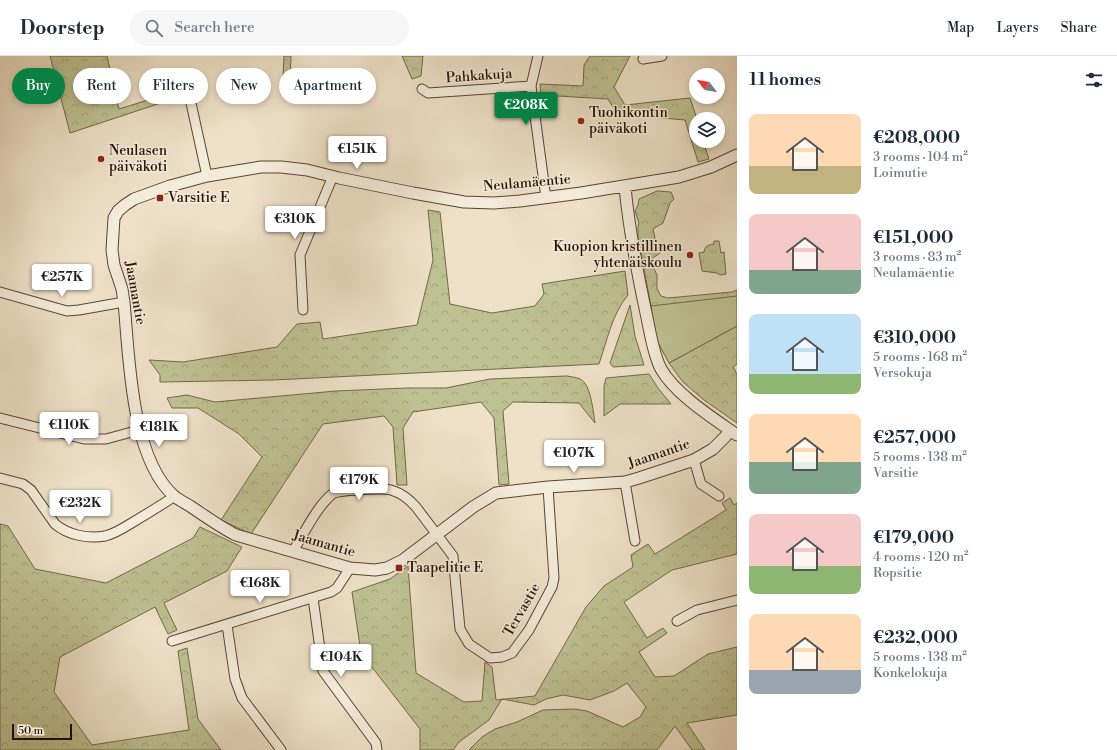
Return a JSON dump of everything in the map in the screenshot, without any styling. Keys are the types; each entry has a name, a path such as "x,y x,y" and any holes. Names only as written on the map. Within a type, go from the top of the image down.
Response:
{"street":[{"path":"538,56 531,86 546,198"},
{"path":"643,59 662,56"},
{"name":"Pahkakuja","path":"425,91 531,86"},
{"path":"191,104 207,176"},
{"name":"Neulamäentie","path":"114,218 121,208 134,199 170,186 207,176 261,167 281,167 307,170 464,202 494,203 546,198 685,175 711,167 737,155"},
{"path":"303,310 300,255 333,176"},
{"path":"624,186 635,260 653,346 661,369 682,393 733,433"},
{"name":"Jaamantie","path":"114,218 112,250 114,265 122,289 124,302 133,395 139,430 153,466 164,484 175,496 221,527 236,535 350,568 375,570 387,568 403,560 473,507 496,493 548,487 625,482 694,460 713,449 725,437 733,433"},
{"path":"0,292 67,311 124,302"},
{"path":"0,418 84,439 106,439 139,430"},
{"path":"694,460 700,484 719,496"},
{"path":"0,478 23,484 31,490 59,528 83,536 105,536 114,533 175,496"},
{"path":"625,482 635,540"},
{"name":"Tervastie","path":"436,535 453,556 460,629 463,637 469,644 490,658 502,657 512,653 529,630 552,588 554,578 548,487"},
{"path":"293,551 324,502 332,493 339,491 390,490 397,492 411,501 436,535"},
{"path":"172,641 331,592 337,588 350,568"},
{"path":"313,598 323,671 376,743 377,750"},
{"path":"677,621 696,610 737,600"},
{"path":"227,625 235,679 242,698 281,750"}],"green space":[{"path":"50,56 107,56 110,68 73,68 73,104 118,104 119,109 139,103 139,104 158,104 70,133 62,104 65,104 65,68 53,68"},
{"path":"284,56 291,56 290,68 283,68"},
{"path":"402,56 423,56 421,76 412,79"},
{"path":"590,56 630,56 614,87 625,105 689,98 689,104 692,104 695,112 689,112 689,133 685,120 617,114 608,99 541,95 540,84 583,86 584,65"},
{"path":"694,148 705,148 709,159 698,162"},
{"path":"657,191 671,192 674,199 670,203 663,223 653,229 660,253 650,260 657,275 657,289 661,296 668,298 732,292 737,290 737,320 670,355 664,354 657,337 638,238 639,223 635,211 639,199"},
{"path":"428,210 440,212 450,304 492,313 535,306 544,294 542,284 625,271 628,295 622,302 614,319 599,364 273,380 160,382 160,375 149,360 183,362 277,347 297,324 320,322 323,339 417,325 433,260"},
{"path":"714,241 719,241 721,253 724,252 726,274 720,275 717,273 702,271 699,253 704,252 707,246 714,244"},
{"path":"737,296 737,326 669,363 656,339 651,306"},
{"path":"630,305 635,336 644,365 613,367 610,363"},
{"path":"737,326 737,364 733,367 737,374 737,423 704,400 683,382 669,363"},
{"path":"649,374 671,404 620,404 604,416 604,386 606,378"},
{"path":"567,376 580,379 587,386 591,398 595,423 579,403 513,402 503,411 509,484 499,485 494,418 481,402 413,412 403,428 407,485 397,485 393,427 384,416 323,424 251,534 221,520 262,457 239,434 198,408 172,408 167,398 187,395 215,402 336,391 446,388 490,379"},
{"path":"730,498 734,505 737,503 737,554 672,570 624,602 647,638 663,628 667,633 639,652 655,677 674,676 708,654 737,647 737,715 687,723 705,750 692,750 675,726 657,750 469,750 482,737 495,729 517,722 543,710 575,709 587,711 623,727 640,717 646,707 627,683 614,691 590,700 563,695 546,699 534,705 503,699 535,696 586,607 604,586 633,567 631,555 648,544 655,554 726,510 722,503"},
{"path":"0,524 8,526 35,569 106,583 193,538 200,527 242,547 227,571 164,603 177,630 168,634 155,607 60,657 54,692 92,745 189,730 178,651 187,648 198,719 221,750 0,750"},
{"path":"408,566 416,673 464,702 482,701 485,662 492,667 496,700 502,699 489,720 459,742 453,750 420,750 420,729 361,653 352,592 390,579"}],"place":[{"name":"Tuohikontin päiväkoti","path":"581,121"},
{"name":"Neulasen päiväkoti","path":"101,159"},
{"name":"Varsitie E","path":"160,198"},
{"name":"Kuopion kristillinen yhtenäiskoulu","path":"690,255"},
{"name":"Taapelitie E","path":"399,568"}]}
